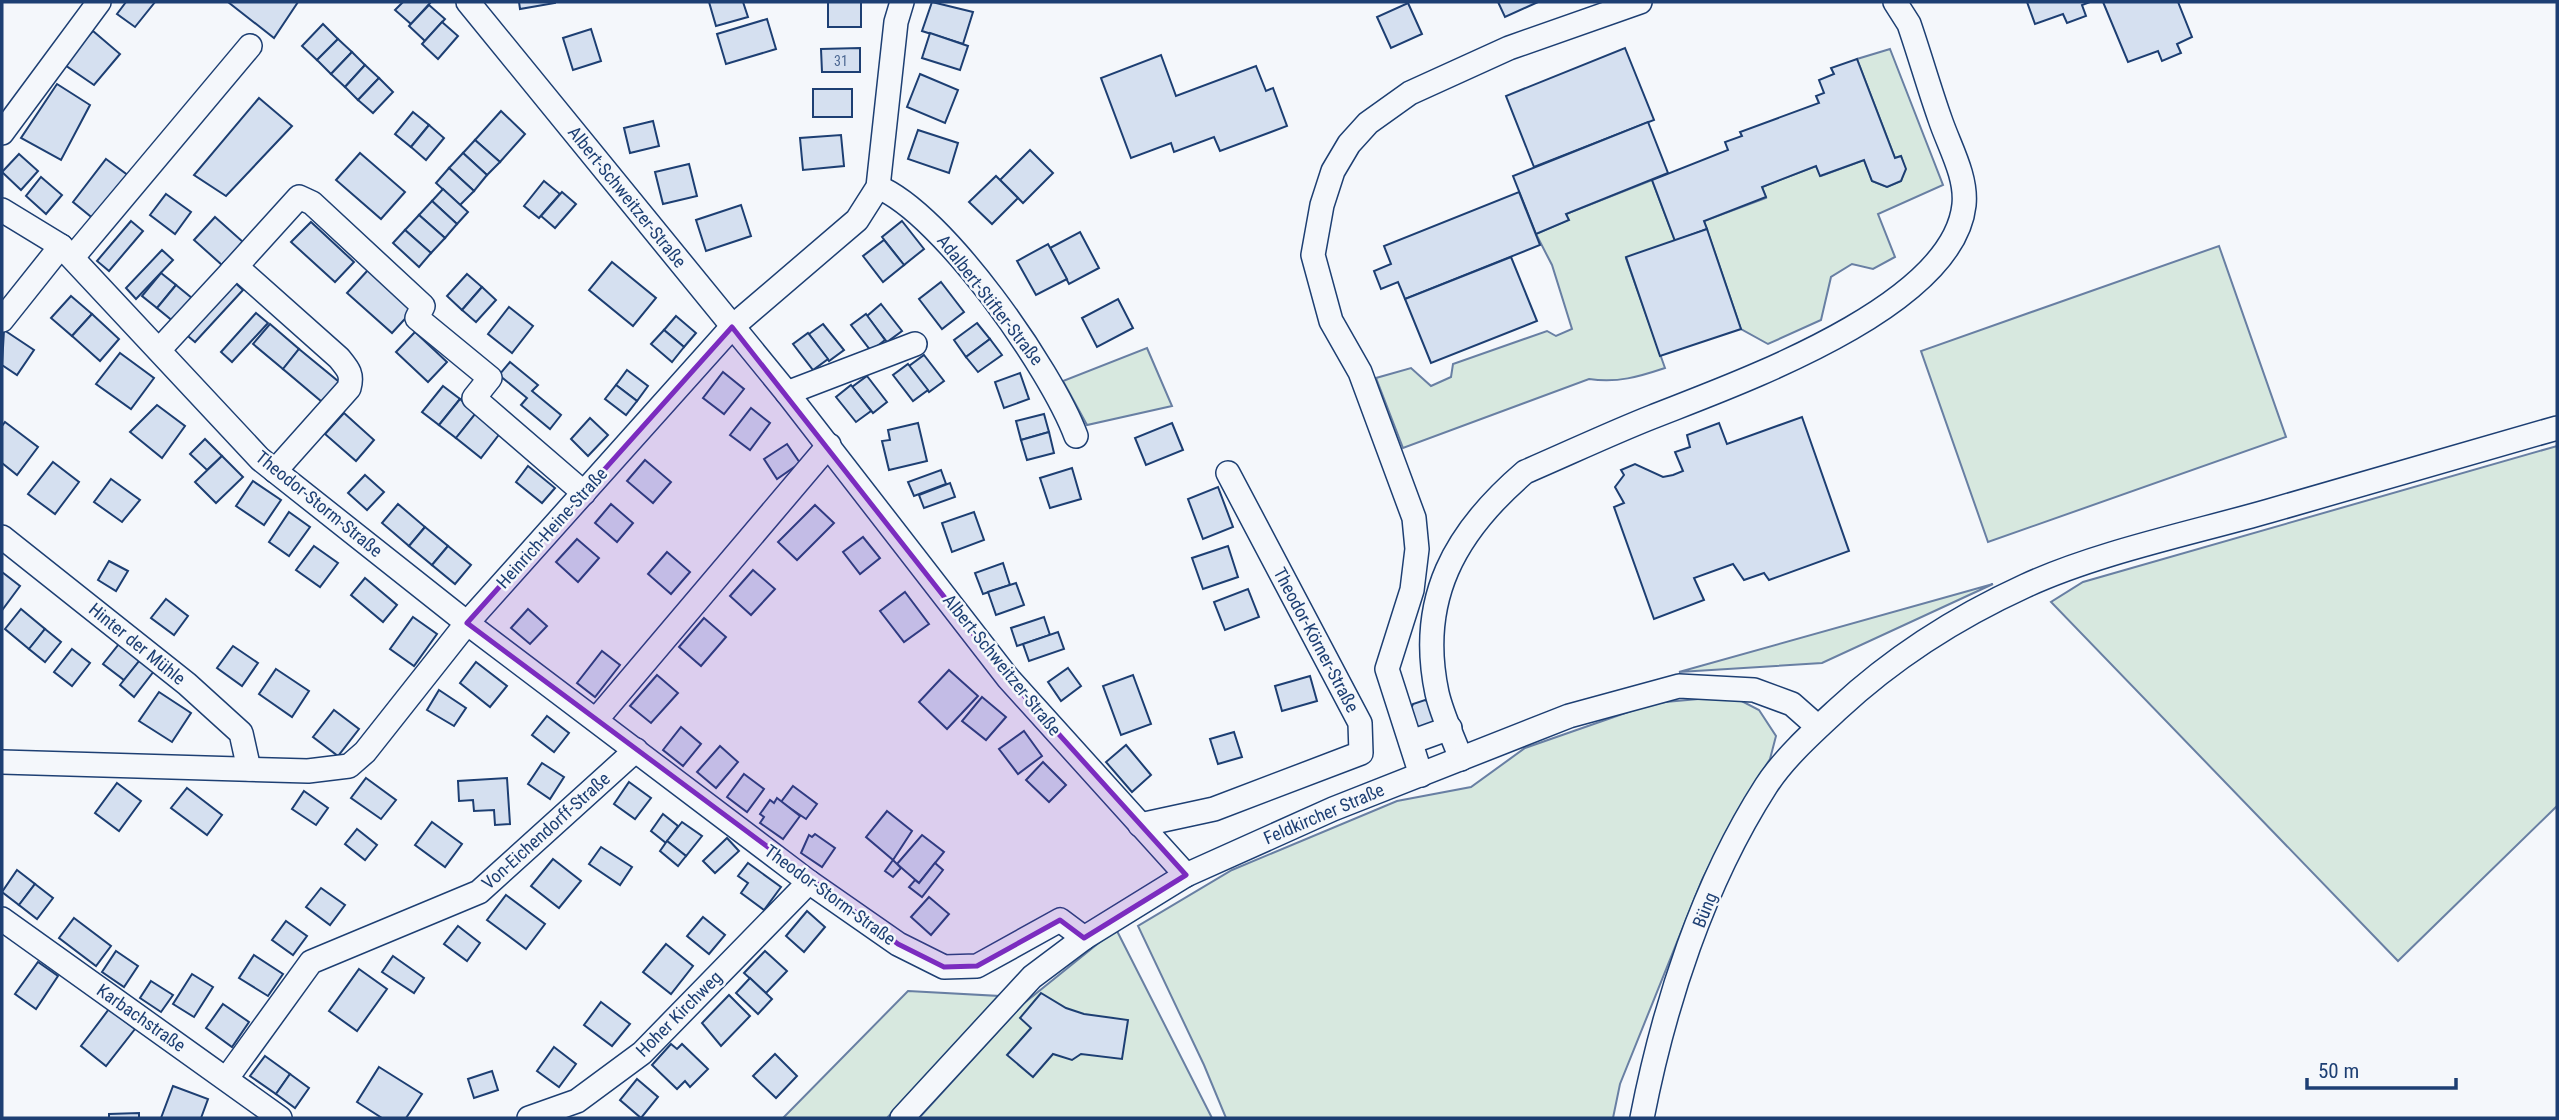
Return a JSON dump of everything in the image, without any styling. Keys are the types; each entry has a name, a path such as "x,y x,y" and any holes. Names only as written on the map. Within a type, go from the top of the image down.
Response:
{"street":[{"path":"2,133 99,2"},
{"name":"Albert-Schweitzer-Straße","path":"468,2 829,445 1008,677 1186,875"},
{"name":"Heinrich-Heine-Straße","path":"2,762 308,771 349,765 365,752 467,623 732,327 857,220 878,187 896,22 902,2"},
{"path":"1422,775 1387,669 1412,590 1417,550 1415,518 1365,383 1331,321 1313,255 1332,171 1349,144 1368,123 1410,93 1509,48 1640,2"},
{"path":"1461,759 1438,696 1432,662 1432,628 1442,575 1496,497 1525,472 1786,365 1875,312 1909,288 1937,262 1951,244 1960,224 1965,188 1909,24 1895,2"},
{"path":"2,320 67,252 250,46"},
{"name":"Adalbert-Stifter-Straße","path":"878,187 899,195 965,264 1045,370 1076,436"},
{"path":"159,350 299,197 312,203 424,306 417,318 490,378 474,398 584,493"},
{"name":"Theodor-Storm-Straße","path":"2,210 67,252 260,460 467,623 809,882 898,944 944,967 978,966 1060,920 1083,938"},
{"path":"232,271 240,270 339,358 352,379 349,388 275,471"},
{"path":"787,393 915,344"},
{"name":"Büng","path":"1643,1118 1664,1023 1699,922 1729,851 1767,784 1818,727 1876,674 1932,634 2027,585 2109,556 2557,428"},
{"path":"596,720 829,445"},
{"name":"Theodor-Körner-Straße","path":"1140,825 1214,809 1361,753 1360,723 1228,473"},
{"name":"Hinter der Mühle","path":"2,537 187,684 241,733 248,769"},
{"name":"Feldkircher Straße","path":"902,1118 1032,976 1083,938 1186,875 1333,809 1569,716 1679,686 1754,690 1792,704 1818,727"},
{"path":"1411,742 1450,728"},
{"name":"Von-Eichendorff-Straße","path":"227,1079 311,962 479,892 636,750"},
{"name":"Hoher Kirchweg","path":"530,1118 577,1101 642,1053 809,882"},
{"name":"Karbachstraße","path":"2,919 280,1118"}],"highlighted area":[{"path":"732,327 1008,678 1186,875 1084,938 1060,920 977,966 944,967 898,944 467,623"}],"shaded area":[{"path":"1890,49 1943,185 1878,214 1895,257 1873,269 1852,264 1831,277 1821,320 1768,344 1741,329 1704,221 1766,198 1762,187 1816,166 1821,176 1864,160 1872,181 1887,187 1901,181 1905,169 1901,156 1895,158 1857,59"},
{"path":"1652,180 1675,241 1626,258 1665,368 1628,378 1589,379 1403,448 1376,378 1411,368 1431,386 1451,377 1453,364 1547,331 1556,336 1572,329 1552,265 1536,234 1568,220 1566,214"},
{"path":"2219,246 2286,437 1988,542 1921,351"},
{"path":"1147,348 1172,406 1087,425 1063,381"},
{"path":"2557,446 2557,806 2398,961 2051,602 2083,582"},
{"path":"1993,584 1822,663 1679,672"},
{"path":"1732,696 1759,710 1776,736 1770,759 1737,812 1702,880 1620,1084 1613,1118 1226,1118 1138,926 1232,870 1397,801 1471,787 1525,748 1654,703"},
{"path":"1116,929 1212,1118 919,1118 1023,1004"},
{"path":"908,991 999,996 887,1118 783,1118"}],"building":[{"path":"126,2 155,2 135,27 117,14"},
{"path":"228,2 298,2 274,38"},
{"path":"403,2 431,2 411,24 395,10"},
{"path":"519,2 555,2 555,3 520,9"},
{"path":"709,2 743,2 748,17 716,26"},
{"path":"828,2 861,2 861,27 828,27"},
{"path":"932,2 973,12 963,44 922,31"},
{"path":"1498,2 1538,2 1505,17"},
{"path":"2027,2 2090,2 2082,5 2086,16 2067,23 2063,14 2035,24"},
{"path":"2103,2 2178,2 2192,37 2177,44 2181,53 2162,61 2158,51 2128,62"},
{"path":"1408,3 1422,34 1391,48 1377,17"},
{"path":"429,5 445,19 425,41 409,26"},
{"path":"767,19 776,49 726,64 717,34"},
{"path":"442,22 458,36 438,59 422,44"},
{"path":"323,24 338,39 317,60 302,46"},
{"path":"591,29 601,61 573,70 563,38"},
{"path":"93,31 120,54 94,85 62,63"},
{"path":"930,33 968,46 960,70 922,58"},
{"path":"338,39 352,52 331,74 317,60"},
{"path":"860,48 860,72 822,72 821,49"},
{"path":"1625,48 1654,120 1534,167 1506,96"},
{"path":"352,52 365,65 345,87 331,74"},
{"path":"1161,55 1176,96 1256,66 1266,91 1273,88 1287,126 1220,151 1214,137 1174,152 1171,143 1131,158 1101,78"},
{"path":"1857,59 1895,158 1901,156 1906,169 1901,181 1887,187 1872,181 1864,160 1820,176 1816,166 1762,187 1766,197 1704,221 1707,229 1675,241 1652,180 1728,150 1725,142 1742,136 1740,132 1819,103 1816,96 1824,93 1819,80 1834,74 1831,68"},
{"path":"365,65 379,78 358,100 345,87"},
{"path":"920,74 958,90 945,123 907,107"},
{"path":"379,78 393,92 373,113 358,100"},
{"path":"57,84 90,105 61,160 21,138"},
{"path":"813,89 852,89 852,117 813,117"},
{"path":"259,98 292,126 226,196 194,175"},
{"path":"501,111 525,134 500,162 475,140"},
{"path":"413,112 429,125 411,147 395,134"},
{"path":"653,121 659,146 630,153 624,128"},
{"path":"1648,122 1668,173 1566,214 1569,220 1536,234 1513,176"},
{"path":"429,125 444,138 426,160 411,147"},
{"path":"918,130 958,143 949,173 908,159"},
{"path":"841,135 844,166 803,170 800,138"},
{"path":"475,140 500,162 487,175 463,153"},
{"path":"1030,150 1053,173 1023,203 1000,180"},
{"path":"360,153 405,192 381,219 336,180"},
{"path":"463,153 487,175 474,191 449,168"},
{"path":"19,154 38,171 21,190 2,172"},
{"path":"106,159 129,176 95,220 73,202"},
{"path":"689,164 697,196 663,204 655,172"},
{"path":"449,168 474,191 460,205 436,183"},
{"path":"996,176 1018,198 992,224 969,202"},
{"path":"41,177 62,195 46,214 26,196"},
{"path":"544,181 560,194 539,218 524,206"},
{"path":"443,189 468,212 457,224 432,201"},
{"path":"562,192 576,204 555,228 541,216"},
{"path":"1519,192 1540,245 1405,299 1398,282 1381,289 1374,271 1391,264 1384,246"},
{"path":"166,194 191,212 175,234 150,215"},
{"path":"432,201 457,224 445,238 419,215"},
{"path":"741,205 751,236 706,251 696,220"},
{"path":"419,215 445,238 431,253 405,230"},
{"path":"215,217 243,242 222,265 194,240"},
{"path":"131,221 143,231 109,271 97,261"},
{"path":"902,221 924,249 904,265 882,237"},
{"path":"311,222 354,262 335,282 291,242"},
{"path":"1707,229 1741,329 1660,356 1626,257"},
{"path":"405,230 431,253 419,267 393,243"},
{"path":"1080,232 1099,268 1069,284 1050,248"},
{"path":"884,240 904,265 883,282 863,256"},
{"path":"1048,244 1067,279 1036,295 1017,261"},
{"path":"162,250 173,260 136,299 126,288"},
{"path":"1511,257 1537,321 1431,363 1405,299"},
{"path":"612,262 656,298 633,326 589,290"},
{"path":"368,270 413,310 392,333 347,293"},
{"path":"161,273 176,285 157,308 142,296"},
{"path":"467,274 482,287 462,310 447,296"},
{"path":"231,279 243,290 195,342 183,332"},
{"path":"941,282 964,312 942,329 919,299"},
{"path":"176,285 193,299 174,322 157,308"},
{"path":"482,287 496,300 476,322 462,310"},
{"path":"71,296 92,314 72,336 51,318"},
{"path":"1118,299 1133,328 1097,347 1082,318"},
{"path":"881,304 902,331 887,342 867,316"},
{"path":"509,307 533,326 512,353 488,334"},
{"path":"256,313 268,323 232,362 221,352"},
{"path":"92,314 119,339 100,361 72,336"},
{"path":"866,314 885,340 871,351 851,325"},
{"path":"676,316 696,333 684,347 664,330"},
{"path":"977,323 990,339 966,357 954,340"},
{"path":"270,324 299,349 283,369 253,344"},
{"path":"823,324 844,350 829,361 809,334"},
{"path":"4,330 34,350 17,375 2,365"},
{"path":"664,330 684,347 672,362 651,344"},
{"path":"415,332 447,362 428,382 396,352"},
{"path":"808,333 828,359 813,370 793,344"},
{"path":"990,339 1002,355 978,372 966,357"},
{"path":"299,349 344,386 328,407 283,369"},
{"path":"120,353 154,378 131,409 96,384"},
{"path":"924,355 944,381 929,392 909,366"},
{"path":"510,362 538,385 532,391 561,415 550,429 521,405 527,398 499,375"},
{"path":"908,364 928,390 913,401 893,375"},
{"path":"627,370 648,386 637,401 616,385"},
{"path":"723,372 744,389 724,414 703,398"},
{"path":"1020,373 1029,399 1004,408 995,382"},
{"path":"867,376 887,402 873,413 852,387"},
{"path":"616,385 637,401 626,415 605,399"},
{"path":"851,385 871,411 856,422 836,397"},
{"path":"443,386 460,399 439,425 422,412"},
{"path":"460,399 476,413 456,438 439,425"},
{"path":"157,405 185,426 162,458 130,432"},
{"path":"751,408 770,423 750,450 730,435"},
{"path":"344,413 374,440 356,461 325,434"},
{"path":"476,413 501,432 481,458 456,438"},
{"path":"1044,414 1049,432 1021,440 1016,421"},
{"path":"1802,417 1849,551 1769,580 1764,573 1744,580 1733,564 1694,578 1704,600 1654,619 1614,507 1624,503 1615,487 1624,475 1621,470 1635,464 1663,477 1673,475 1683,471 1675,452 1690,447 1687,435 1719,423 1727,444"},
{"path":"590,418 608,435 588,456 571,439"},
{"path":"5,422 38,447 17,475 2,463 2,426"},
{"path":"918,423 927,461 889,470 882,441 890,440 888,430"},
{"path":"1172,423 1183,450 1146,465 1135,438"},
{"path":"1049,432 1054,453 1027,460 1021,440"},
{"path":"205,439 222,456 207,470 190,454"},
{"path":"787,444 800,463 777,479 764,459"},
{"path":"222,456 243,477 216,503 195,482"},
{"path":"645,460 671,482 653,503 627,481"},
{"path":"53,462 79,482 55,514 28,494"},
{"path":"528,466 555,488 542,503 516,482"},
{"path":"1072,468 1081,499 1050,508 1040,478"},
{"path":"941,470 946,484 914,496 908,482"},
{"path":"365,475 384,492 367,510 348,493"},
{"path":"111,479 140,500 122,522 94,502"},
{"path":"253,481 281,500 264,525 236,506"},
{"path":"950,483 955,497 924,508 919,495"},
{"path":"1218,487 1233,527 1203,539 1188,499"},
{"path":"398,504 425,527 409,546 382,523"},
{"path":"611,504 633,523 617,542 595,523"},
{"path":"815,505 834,523 797,560 778,542"},
{"path":"289,512 310,527 289,556 269,542"},
{"path":"974,512 984,540 952,552 942,523"},
{"path":"425,527 448,546 432,565 409,546"},
{"path":"863,537 880,558 860,574 843,552"},
{"path":"577,539 599,558 578,582 556,562"},
{"path":"314,546 338,563 320,587 296,570"},
{"path":"448,546 471,565 455,584 432,565"},
{"path":"1228,546 1238,577 1203,589 1192,558"},
{"path":"667,552 690,572 671,594 648,574"},
{"path":"109,561 128,571 116,591 98,580"},
{"path":"1003,563 1010,585 983,594 975,573"},
{"path":"753,570 775,589 751,615 730,596"},
{"path":"2,572 20,586 3,609 2,608"},
{"path":"365,578 397,605 383,622 351,595"},
{"path":"1016,583 1024,605 996,615 988,592"},
{"path":"1248,589 1259,617 1225,630 1214,602"},
{"path":"905,592 929,624 904,642 880,611"},
{"path":"166,599 188,616 174,635 151,618"},
{"path":"21,609 45,629 29,649 5,629"},
{"path":"528,609 547,626 530,644 511,628"},
{"path":"413,617 437,634 414,666 390,649"},
{"path":"1044,617 1050,635 1017,646 1011,628"},
{"path":"704,618 726,637 701,666 679,647"},
{"path":"45,629 61,642 45,662 29,649"},
{"path":"1058,632 1064,649 1029,661 1023,644"},
{"path":"119,644 140,660 124,680 103,664"},
{"path":"233,646 258,663 242,686 217,668"},
{"path":"72,649 90,663 72,686 54,672"},
{"path":"602,651 620,665 595,697 577,683"},
{"path":"140,660 154,671 134,697 120,685"},
{"path":"476,662 507,686 490,707 460,683"},
{"path":"1068,668 1081,686 1061,701 1048,682"},
{"path":"276,669 309,691 292,717 259,694"},
{"path":"949,670 978,696 947,729 919,702"},
{"path":"657,675 678,693 651,723 630,706"},
{"path":"1133,675 1151,724 1121,735 1103,686"},
{"path":"1310,676 1317,701 1282,711 1275,686"},
{"path":"439,690 466,708 454,726 427,710"},
{"path":"159,692 191,713 172,742 139,721"},
{"path":"982,697 1006,717 986,740 962,721"},
{"path":"1425,700 1433,704 1440,722 1418,730 1410,712 1413,704"},
{"path":"334,710 359,729 338,756 313,737"},
{"path":"547,716 569,733 554,752 532,735"},
{"path":"681,727 701,744 683,766 663,750"},
{"path":"1024,731 1042,756 1018,774 999,749"},
{"path":"1234,732 1242,757 1218,764 1210,739"},
{"path":"1126,745 1151,775 1132,792 1106,762"},
{"path":"720,746 738,762 716,788 697,772"},
{"path":"1043,762 1066,785 1049,802 1026,780"},
{"path":"542,763 564,777 550,799 528,784"},
{"path":"744,774 764,789 747,812 727,797"},
{"path":"366,778 396,800 381,819 351,798"},
{"path":"507,778 510,824 495,825 494,810 474,811 473,800 459,801 458,781"},
{"path":"629,782 651,798 635,819 614,804"},
{"path":"117,783 141,801 119,831 95,813"},
{"path":"793,786 817,804 806,819 781,802"},
{"path":"187,788 222,815 207,835 171,808"},
{"path":"304,791 328,808 316,825 292,809"},
{"path":"777,798 800,816 783,839 760,823 764,817 760,814 770,800 774,803"},
{"path":"887,811 912,831 893,860 866,837"},
{"path":"663,814 678,826 666,843 651,831"},
{"path":"432,822 462,844 445,867 415,845"},
{"path":"682,822 702,836 686,856 667,841"},
{"path":"357,829 377,845 365,860 345,844"},
{"path":"815,834 835,848 822,867 801,853 809,835 812,837"},
{"path":"922,835 944,852 919,883 897,864"},
{"path":"727,838 739,851 715,873 703,861"},
{"path":"667,841 686,856 678,866 660,851"},
{"path":"601,847 632,867 620,885 589,864"},
{"path":"553,859 581,881 559,908 531,886"},
{"path":"893,860 901,868 893,877 885,871"},
{"path":"748,863 781,887 764,910 741,893 748,883 738,876"},
{"path":"935,863 943,870 922,897 909,887 915,880 919,883"},
{"path":"17,870 35,884 19,905 2,892"},
{"path":"35,884 53,898 37,919 19,905"},
{"path":"321,888 345,905 330,925 306,907"},
{"path":"506,895 545,924 526,949 487,920"},
{"path":"929,897 949,914 931,935 911,917"},
{"path":"807,911 825,927 804,952 786,936"},
{"path":"703,917 725,935 709,954 687,936"},
{"path":"74,918 111,946 96,966 59,938"},
{"path":"286,921 307,936 293,955 272,940"},
{"path":"458,926 480,943 467,961 444,944"},
{"path":"666,944 693,966 671,994 643,972"},
{"path":"116,951 138,966 124,987 102,972"},
{"path":"765,951 787,971 766,993 744,973"},
{"path":"254,955 283,974 268,996 239,978"},
{"path":"393,956 424,978 414,993 382,972"},
{"path":"38,962 58,976 36,1009 15,994"},
{"path":"359,969 387,989 357,1031 329,1011"},
{"path":"192,974 213,987 194,1017 173,1004"},
{"path":"750,978 772,999 758,1014 736,993"},
{"path":"151,981 173,995 161,1012 140,998"},
{"path":"1041,993 1066,1008 1084,1014 1128,1020 1122,1059 1081,1054 1072,1060 1053,1054 1033,1077 1007,1055 1031,1028 1020,1018"},
{"path":"729,995 750,1016 721,1046 702,1023"},
{"path":"601,1002 630,1024 612,1046 584,1025"},
{"path":"223,1004 249,1022 232,1047 206,1028"},
{"path":"109,1009 135,1029 106,1066 81,1046"},
{"path":"671,1044 677,1049 682,1044 708,1069 690,1087 685,1081 677,1089 652,1065"},
{"path":"554,1047 576,1064 559,1087 537,1071"},
{"path":"775,1054 797,1076 776,1098 753,1076"},
{"path":"265,1056 290,1074 276,1094 250,1076"},
{"path":"379,1067 422,1094 406,1118 382,1118 357,1102"},
{"path":"492,1071 498,1090 474,1098 468,1079"},
{"path":"290,1074 309,1088 295,1108 276,1094"},
{"path":"637,1079 658,1097 641,1118 620,1100"},
{"path":"173,1086 208,1099 201,1118 161,1118"},
{"path":"139,1113 139,1118 109,1118 109,1114"}]}
